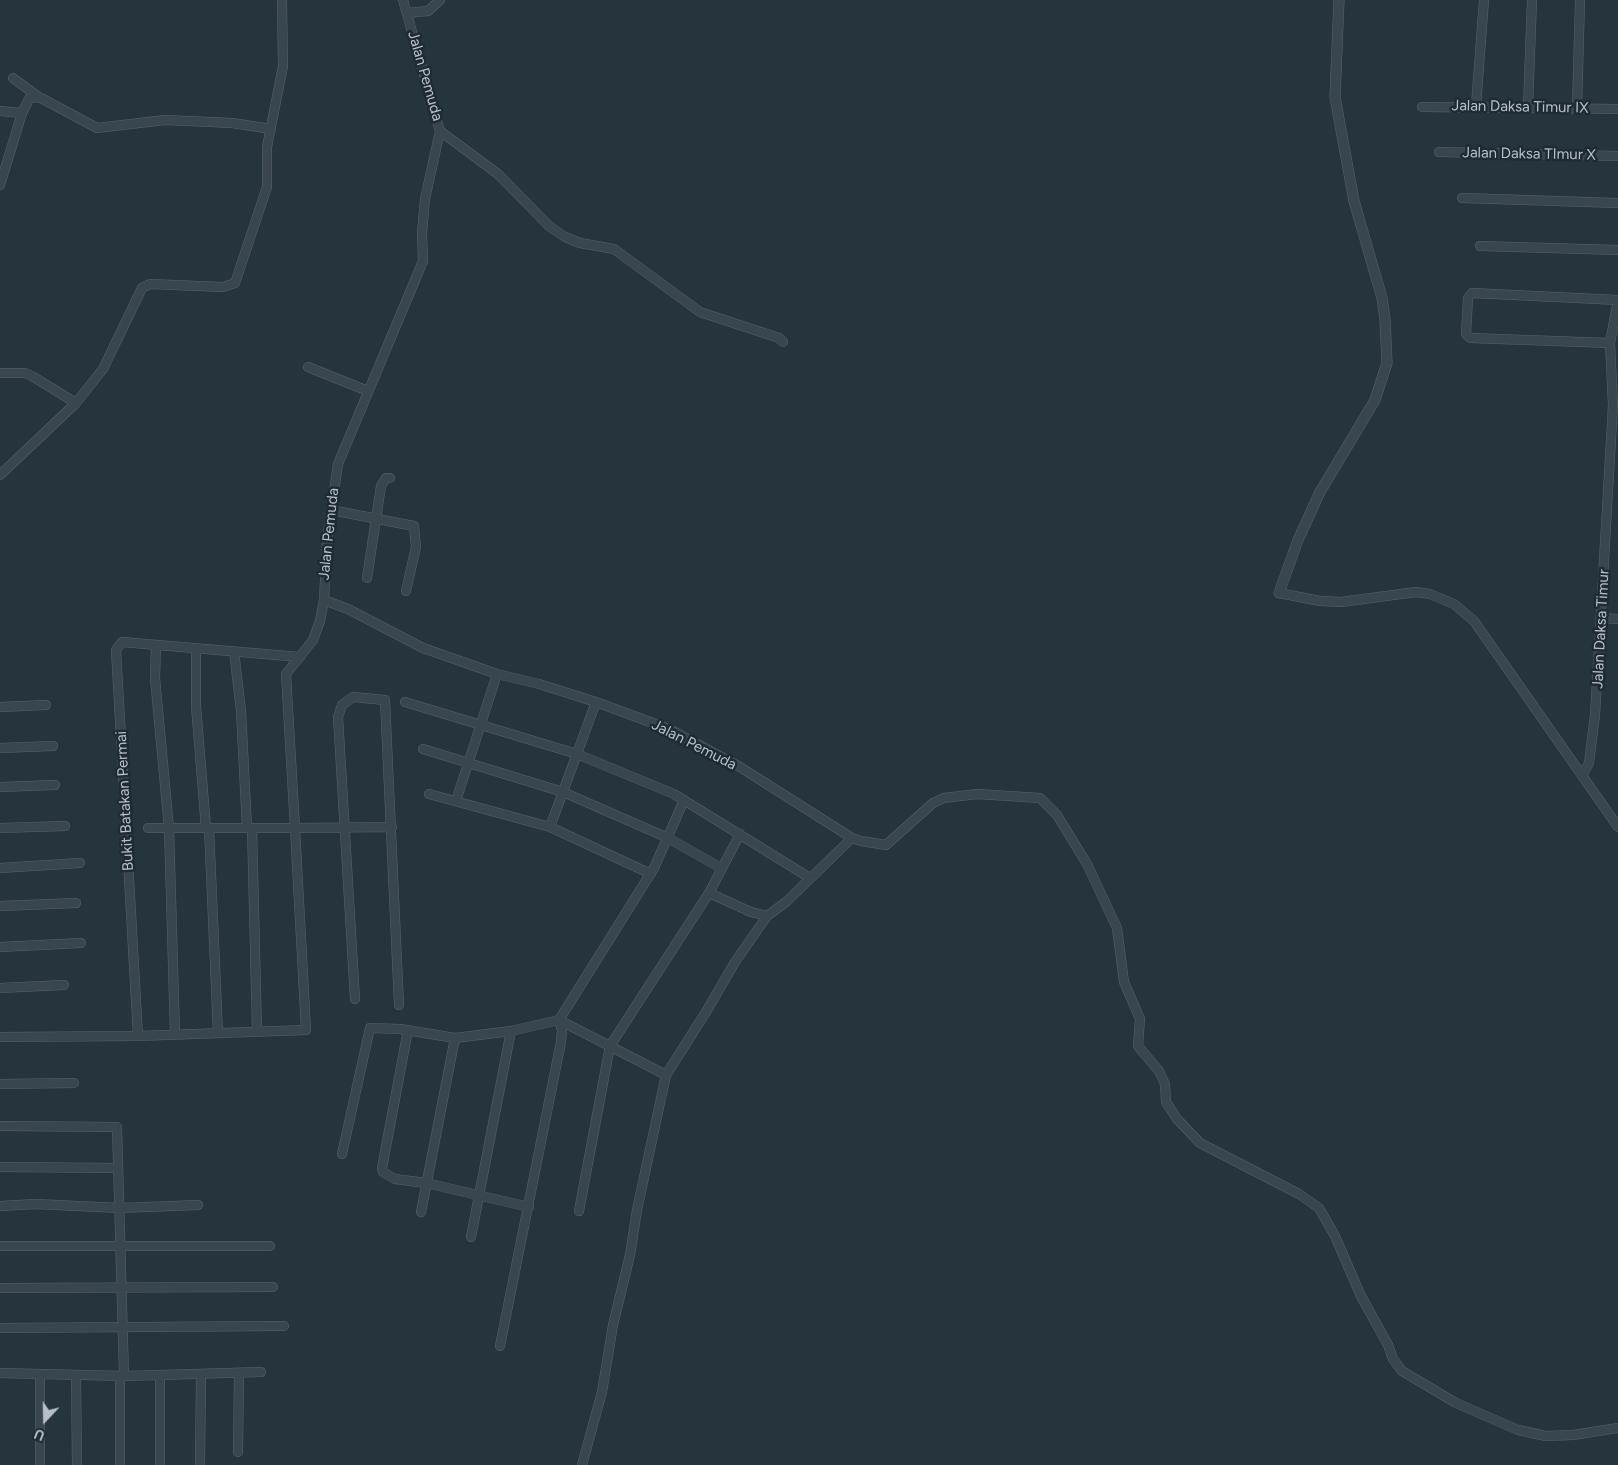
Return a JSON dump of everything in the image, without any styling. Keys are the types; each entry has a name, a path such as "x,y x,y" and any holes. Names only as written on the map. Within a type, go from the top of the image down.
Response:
{"street":[{"path":"0,475 76,403 102,369 142,288 150,284 223,288 236,283 267,187 267,147 283,66 282,0"},
{"name":"Jalan Pemuda","path":"403,0 440,131 425,199 422,233 423,261 338,464 327,540 324,600 348,609 423,648 497,674 539,684 596,702 669,729 740,767 852,838"},
{"path":"407,13 428,10 440,0"},
{"path":"1339,0 1334,97 1354,201 1382,298 1386,328 1386,362 1375,400 1316,500 1298,540 1279,593 1320,601 1341,602 1416,592 1442,598 1454,604 1474,621 1618,827"},
{"path":"1476,106 1484,0"},
{"path":"1528,107 1532,0"},
{"path":"1577,109 1580,0"},
{"path":"13,78 40,98 98,128 165,120 232,123 271,129"},
{"path":"0,185 4,154 22,113 29,99 40,98"},
{"name":"Jalan Daksa Timur IX","path":"1422,106 1618,108"},
{"path":"0,111 22,113"},
{"path":"440,131 498,174 549,226 565,237 580,243 614,249 700,312 778,338 783,342"},
{"name":"Jalan Daksa TImur X","path":"1440,152 1618,156"},
{"path":"1462,198 1618,203"},
{"path":"1480,246 1618,250"},
{"path":"1610,343 1470,338 1466,334 1468,298 1472,293 1618,300"},
{"name":"Jalan Daksa Timur","path":"1582,776 1589,763 1592,748 1602,618 1613,405 1610,343 1618,300"},
{"path":"308,367 368,391"},
{"path":"0,373 25,373 76,403"},
{"path":"366,578 382,486 386,478 390,478"},
{"path":"331,510 414,526 416,546 406,591"},
{"path":"0,1037 138,1036 306,1030 286,674 313,640 324,600"},
{"path":"1602,618 1618,620"},
{"name":"Bukit Batakan Permai","path":"138,1036 116,650 122,642 300,657"},
{"path":"156,644 155,678 169,828 175,1034"},
{"path":"196,648 196,706 208,828 218,1033"},
{"path":"234,651 241,711 249,828 257,1031"},
{"path":"456,801 497,674"},
{"path":"355,999 338,717 342,705 353,698 385,700 399,1005"},
{"path":"405,702 577,754 684,800 810,878"},
{"path":"550,827 596,702"},
{"path":"0,707 46,705"},
{"path":"0,748 53,746"},
{"path":"423,749 563,792 668,838 721,868"},
{"path":"0,787 55,785"},
{"path":"429,794 550,827 651,874"},
{"path":"582,1465 602,1392 613,1325 630,1255 636,1210 666,1075 735,962 767,916 852,838 886,845 932,803 944,798 977,794 1040,798 1057,815 1087,864 1117,928 1124,982 1140,1019 1138,1046 1159,1071 1165,1084 1166,1102 1177,1119 1200,1143 1299,1194 1319,1208 1335,1236 1361,1296 1388,1345 1393,1359 1402,1371 1456,1403 1518,1430 1546,1436 1573,1436 1618,1428"},
{"path":"500,1346 561,1042 562,1030 559,1020 651,874 684,800"},
{"path":"0,828 65,826"},
{"path":"148,828 392,827"},
{"path":"579,1211 610,1046 709,893 740,834"},
{"path":"0,868 80,863"},
{"path":"709,893 751,912 767,916"},
{"path":"0,906 76,903"},
{"path":"0,947 81,943"},
{"path":"0,988 64,985"},
{"path":"342,1154 370,1028 408,1030 455,1038 512,1031 559,1020 666,1075"},
{"path":"408,1030 382,1168 388,1176 529,1207"},
{"path":"471,1237 512,1031"},
{"path":"421,1212 455,1038"},
{"path":"0,1084 74,1083"},
{"path":"0,1126 117,1127 122,1376 120,1465"},
{"path":"0,1167 118,1168"},
{"path":"0,1206 36,1204 119,1208 198,1205"},
{"path":"0,1246 270,1246"},
{"path":"0,1288 120,1286 273,1287"},
{"path":"0,1328 284,1326"},
{"path":"0,1373 122,1376 261,1372"},
{"path":"40,1374 40,1465"},
{"path":"200,1465 201,1374"},
{"path":"238,1452 239,1374"},
{"path":"76,1375 77,1465"},
{"path":"160,1375 160,1465"}]}
